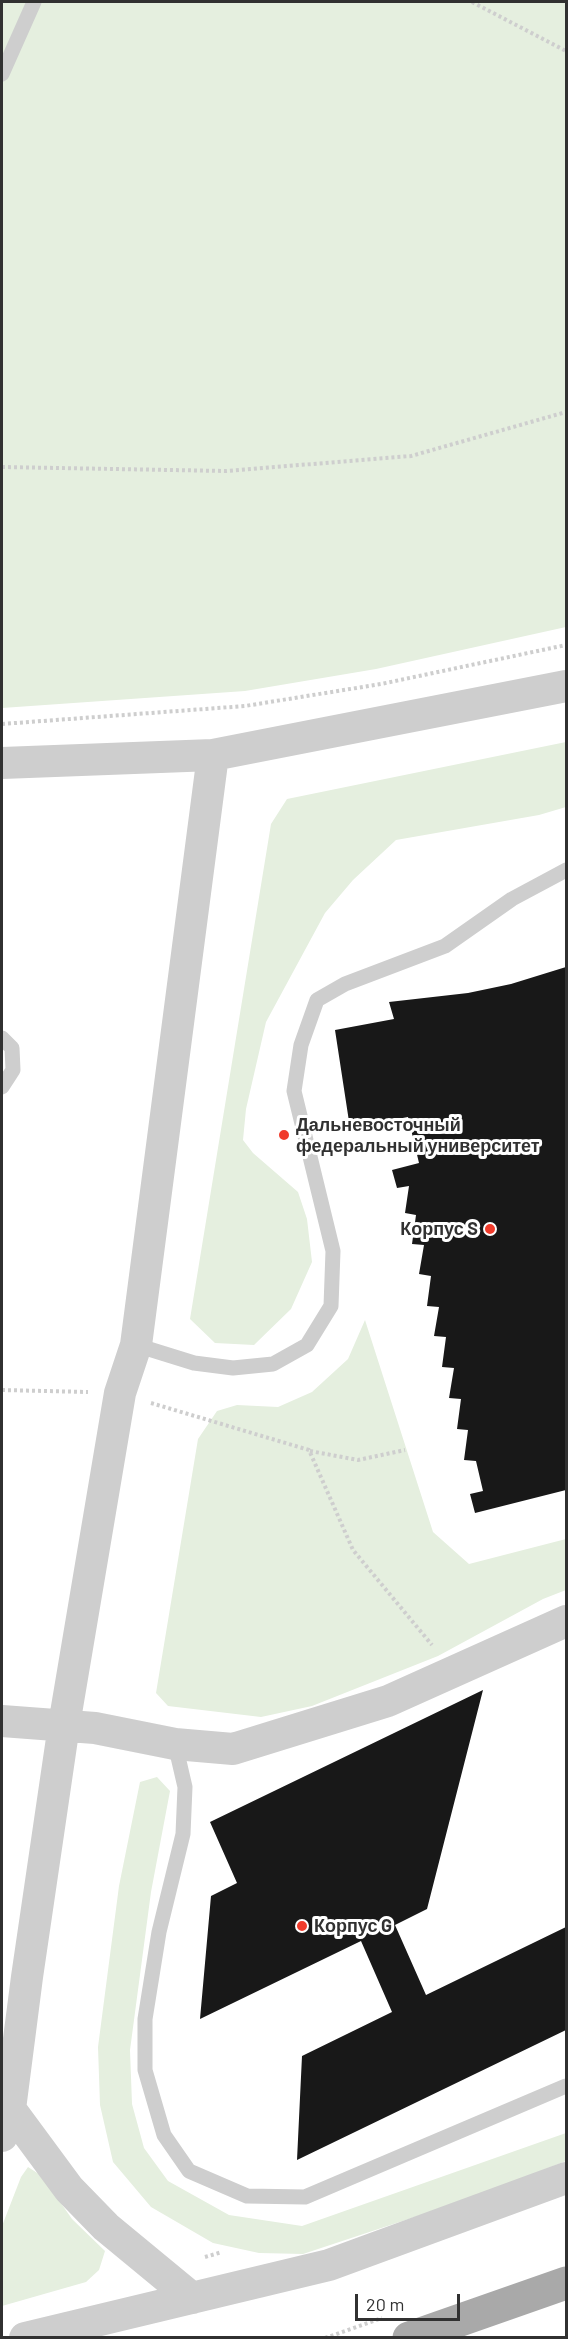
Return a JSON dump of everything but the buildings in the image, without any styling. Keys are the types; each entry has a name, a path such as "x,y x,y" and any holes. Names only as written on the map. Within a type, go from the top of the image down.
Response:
{"main road":[{"path":"409,2337 567,2283"}],"street":[{"path":"2,763 213,755 567,686"},
{"path":"192,2298 106,2227 6,2122 64,1725 120,1393 136,1345 207,815 213,755"},
{"path":"2,1722 95,1728 175,1744 233,1749 388,1701 567,1621"},
{"path":"25,2337 329,2265 567,2178"}],"lane":[{"path":"2,74 34,2"},
{"path":"136,1345 194,1363 233,1368 273,1364 308,1346 331,1306 333,1251 294,1091 301,1046 317,1000 345,984 445,946 512,899 567,870"},
{"path":"2,1038 12,1048 13,1070 2,1087"},
{"path":"175,1744 185,1787 183,1834 159,1932 145,2019 145,2070 164,2135 189,2171 247,2196 304,2197 567,2086"}],"path":[{"path":"472,2 567,51"},
{"path":"2,467 226,471 411,456 567,412"},
{"path":"2,723 245,706 381,684 567,645"},
{"path":"2,1390 120,1393 309,1450 358,1460 405,1450"},
{"path":"309,1450 353,1550 454,1672"}],"green space":[{"path":"2,2 566,2 566,627 376,669 245,691 2,708"},
{"path":"566,742 566,807 539,815 396,840 353,880 325,913 266,1022 246,1109 243,1140 253,1153 298,1192 307,1219 312,1262 291,1309 254,1345 215,1343 190,1319 271,824 287,799"},
{"path":"365,1320 433,1532 469,1564 566,1539 566,1590 543,1599 438,1656 312,1706 261,1717 168,1706 156,1693 198,1439 217,1411 237,1405 278,1407 312,1392 348,1359"},
{"path":"157,1777 170,1791 151,1892 130,2050 132,2104 144,2148 168,2181 229,2215 302,2226 566,2133 566,2161 466,2200 303,2254 259,2253 213,2243 151,2207 113,2162 100,2105 98,2047 119,1886 140,1782"},
{"path":"28,2167 42,2176 72,2219 105,2251 99,2270 86,2282 2,2306 2,2226 21,2177"}],"place":[{"name":"Дальневосточный федеральный университет","path":"284,1135"},
{"name":"Корпус S","path":"490,1229"},
{"name":"Корпус G","path":"302,1926"}]}
